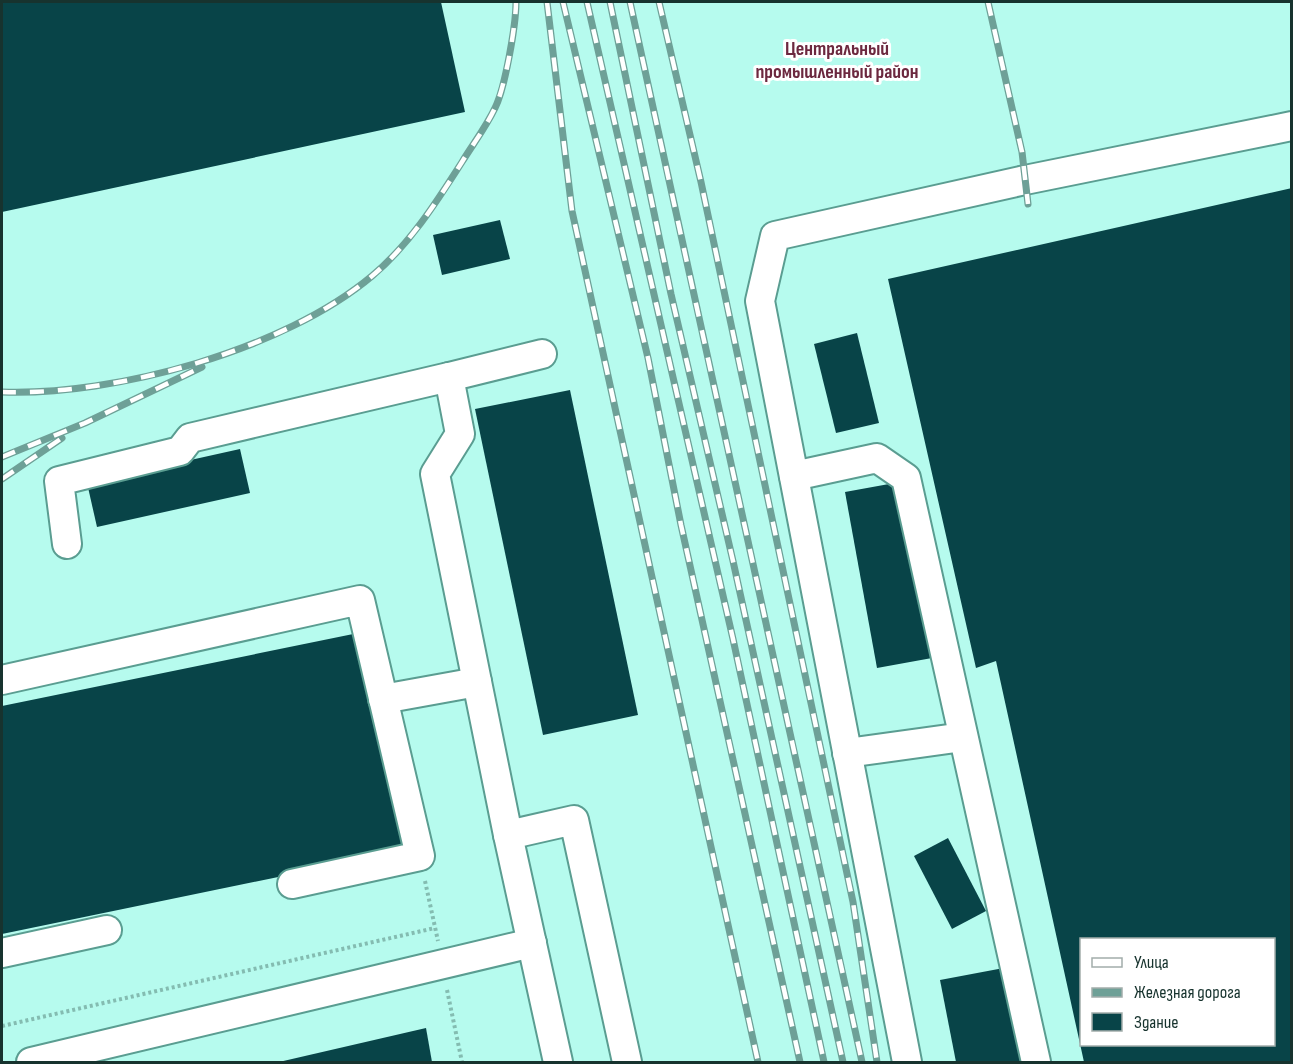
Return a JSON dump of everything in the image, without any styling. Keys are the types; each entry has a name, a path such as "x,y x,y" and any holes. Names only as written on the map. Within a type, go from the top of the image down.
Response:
{"lane":[{"path":"907,1062 760,301 775,236 1025,180 1292,126"},
{"path":"66,544 58,481 180,451 190,438 542,354"},
{"path":"449,377 460,434 435,474 508,835 558,1062"},
{"path":"794,476 877,458 906,478 1036,1062"},
{"path":"2,680 360,600 420,856 292,884"},
{"path":"383,699 477,682"},
{"path":"847,753 963,736"},
{"path":"508,835 574,820 627,1062"},
{"path":"2,953 107,930"},
{"path":"31,1062 532,943"}],"path":[{"path":"2,1026 435,928"}],"building":[{"path":"2,2 441,2 465,112 2,212"},
{"path":"1292,188 1292,1062 1084,1062 1080,1046 1275,1046 1275,938 1080,938 1080,1044 996,661 976,668 888,279"},
{"path":"500,220 510,259 442,275 433,235"},
{"path":"857,333 879,423 836,433 814,344"},
{"path":"570,390 638,715 543,735 475,409"},
{"path":"240,449 250,493 97,527 87,483"},
{"path":"900,482 932,658 877,668 845,492"},
{"path":"363,632 409,850 2,934 2,706"},
{"path":"948,838 986,911 952,929 914,856"},
{"path":"1009,967 1028,1062 956,1062 940,980"},
{"path":"426,1028 432,1062 279,1062"}],"railway":[{"path":"2,392 47,391 95,386 146,377 196,363 246,346 293,326 335,302 372,276 398,251 421,223 484,129 499,99 506,72 516,2"},
{"path":"547,2 572,211 758,1062"},
{"path":"563,2 648,358 681,525 800,1062"},
{"path":"587,2 733,639 824,1062"},
{"path":"610,2 671,294 733,561 843,1062"},
{"path":"630,2 862,1062"},
{"path":"659,2 701,182 853,902 877,1062"},
{"path":"988,2 1022,152 1028,204"},
{"path":"2,457 85,423 202,367"},
{"path":"2,479 62,438"}],"district":[{"name":"Центральный промышленный район","path":"837,60"}]}
